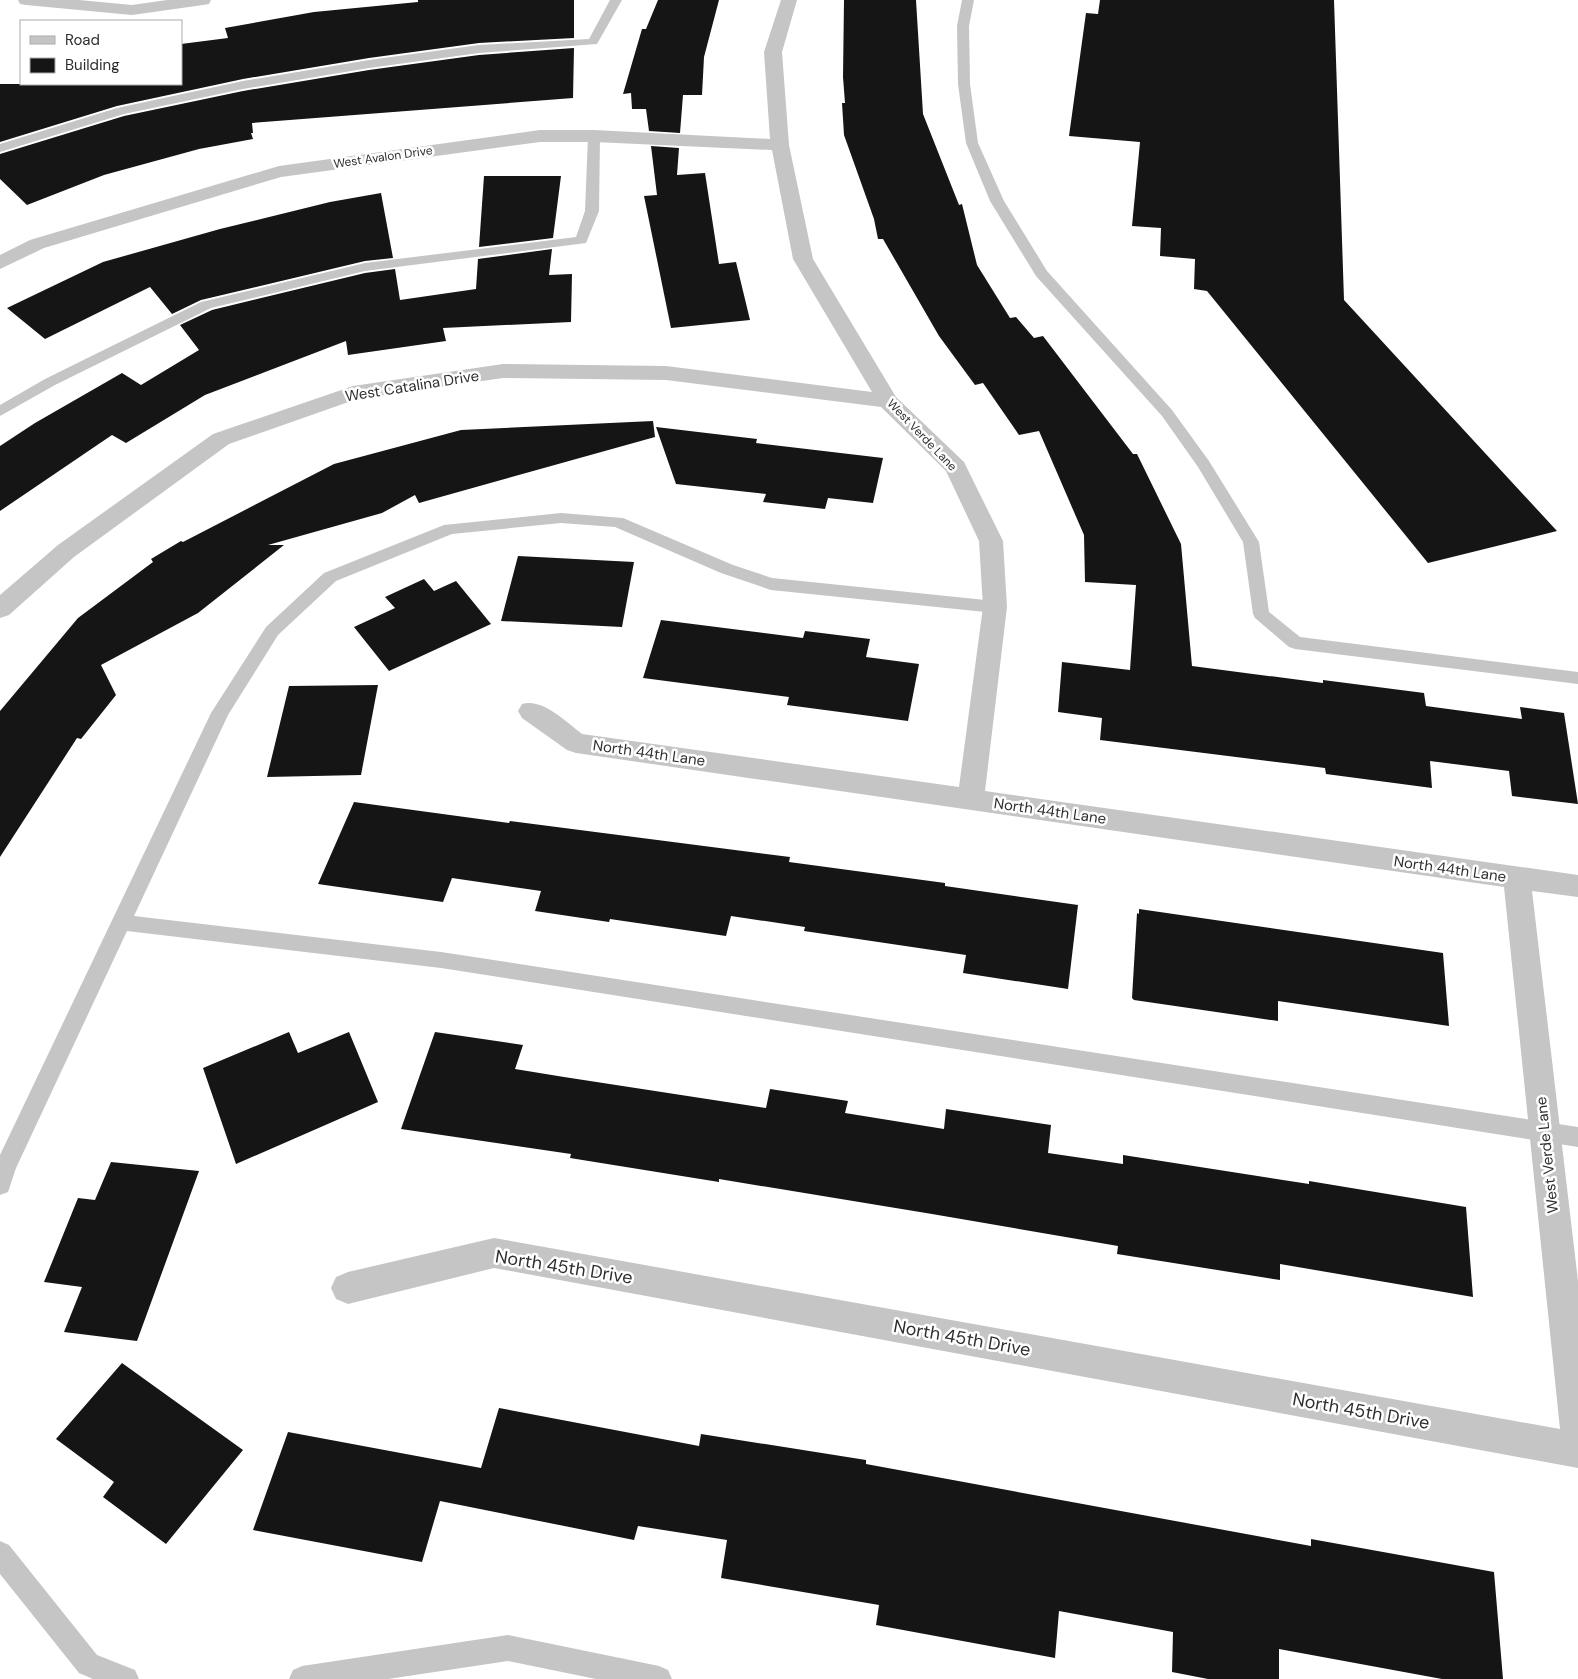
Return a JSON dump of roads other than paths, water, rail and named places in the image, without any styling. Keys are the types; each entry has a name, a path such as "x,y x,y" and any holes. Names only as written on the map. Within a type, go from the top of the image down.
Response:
{"street":[{"path":"26,0 132,10 203,0"},
{"name":"West Verde Lane","path":"789,0 773,52 780,144 803,259 888,401 956,467 991,541 996,607 970,799"},
{"name":"West Avalon Drive","path":"0,262 37,244 279,172 540,136 594,136 780,144"},
{"name":"West Catalina Drive","path":"0,609 66,551 221,439 353,393 503,371 666,373 888,401"},
{"name":"North 44th Lane","path":"531,711 576,743 1578,886"},
{"name":"West Verde Lane","path":"1517,878 1578,1432"},
{"name":"North 45th Drive","path":"348,1288 494,1253 1578,1450"}],"lane":[{"path":"0,148 121,111 243,85 368,64 479,49 592,42 616,0"},
{"path":"968,0 963,26 964,84 972,142 997,201 1041,273 1167,413 1204,465 1251,542 1261,614 1295,643 1578,678"},
{"path":"0,411 50,382 206,305 364,267 581,240 592,210 594,136"},
{"path":"0,1185 5,1168 220,713 272,630 330,577 450,528 561,518 617,522 727,569 771,584 996,607"},
{"path":"121,922 170,926 441,960 1578,1137"},
{"path":"0,1554 88,1664 126,1679"},
{"path":"302,1679 508,1648 659,1679"}]}
